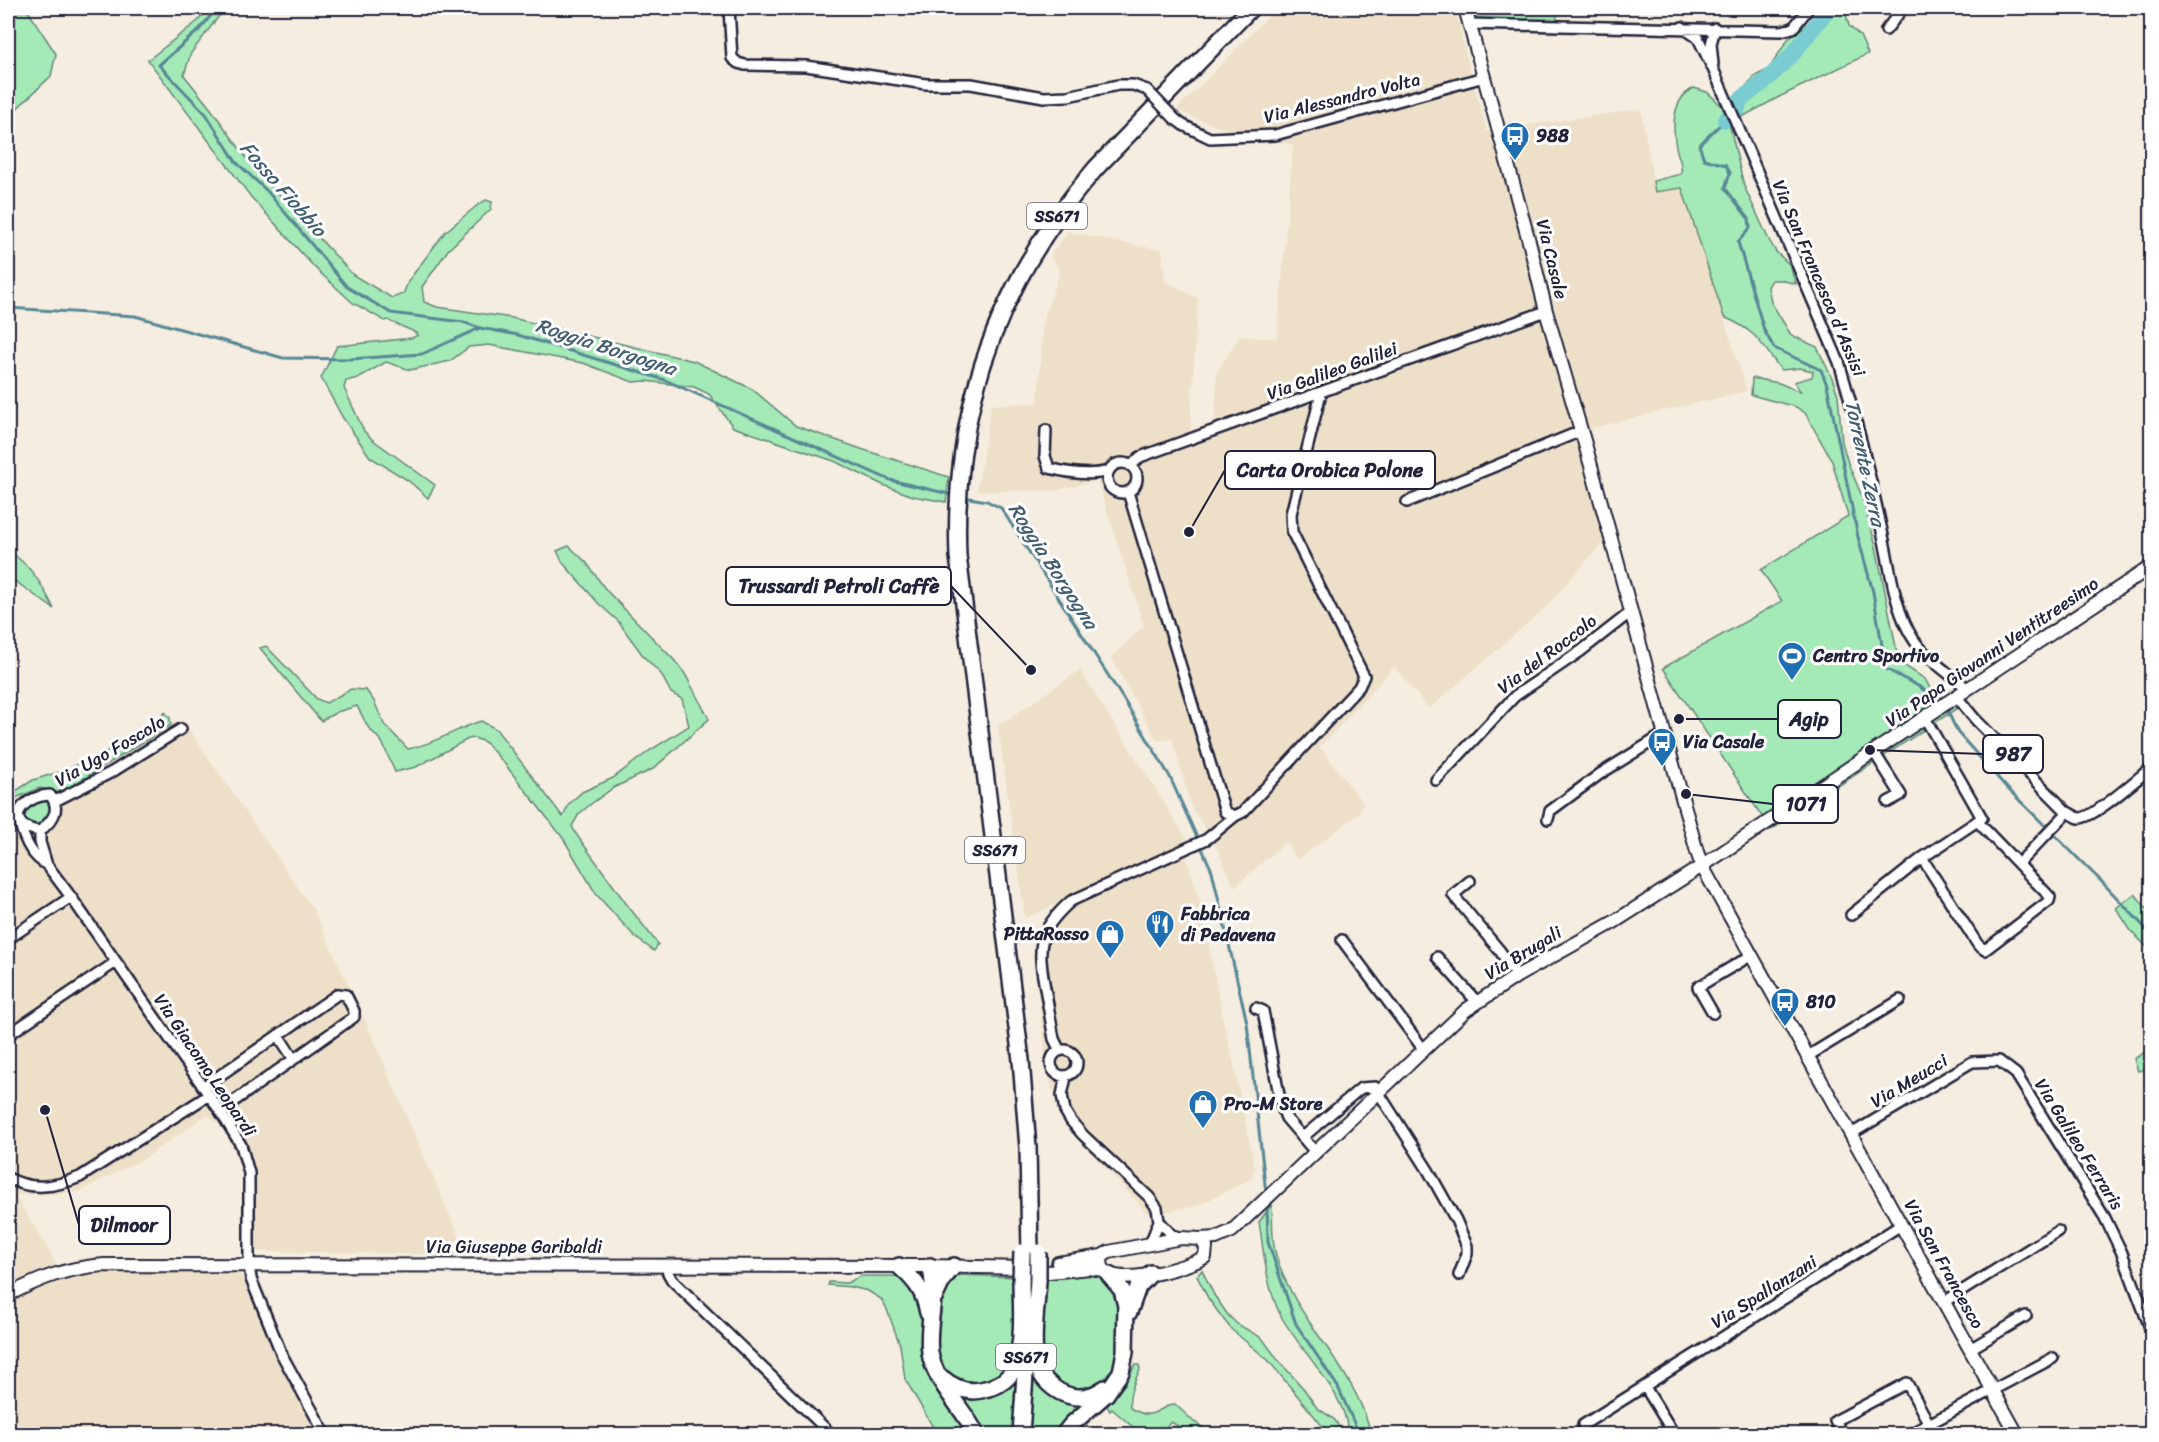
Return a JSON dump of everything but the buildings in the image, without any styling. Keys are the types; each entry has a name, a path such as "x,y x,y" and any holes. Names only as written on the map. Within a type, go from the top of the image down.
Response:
{"highway":[{"name":"SS671","path":"1021,1434 1030,1252 1029,1173 1019,1040 963,610 956,528 958,480 968,417 980,371 999,317 1023,269 1062,209 1096,168 1251,8"},
{"path":"898,1266 928,1294"},
{"path":"930,1266 934,1279 928,1294 930,1355 938,1374 975,1434"},
{"path":"928,1294 954,1266"},
{"path":"1106,1273 1122,1290 1127,1321"},
{"path":"1064,1434 1078,1418 1106,1394 1121,1372 1127,1321 1133,1298 1138,1287 1151,1274"},
{"path":"938,1374 950,1384 963,1390 979,1391 995,1386 1009,1377 1020,1345 1029,1277"},
{"path":"1029,1277 1035,1356 1039,1370 1047,1383 1058,1391 1080,1396 1088,1396 1113,1384"}],"street":[{"name":"Via Alessandro Volta","path":"729,8 732,58 745,65 806,66 926,84 971,84 1044,97 1068,96 1118,85 1133,85 1147,90 1182,125 1210,138 1275,135 1484,77"},
{"name":"Via Casale","path":"1465,8 1528,235 1546,311 1697,852 1702,866 1752,956"},
{"path":"1469,24 1781,31 1793,28 1809,8"},
{"path":"1886,30 1903,8"},
{"name":"Via San Francesco d'Assisi","path":"1682,27 1698,38 1714,71 1839,362 1870,476 1901,616 1915,641 1941,668 1968,689"},
{"name":"Via San Francesco d'Assisi","path":"1714,71 1711,44 1715,28"},
{"name":"Via Galileo Galilei","path":"1131,466 1140,457 1546,311"},
{"path":"1060,1051 1053,1039 1039,957 1044,935 1056,914 1071,901 1207,839 1234,816 1243,812 1359,687 1364,676 1292,532 1291,514 1321,393"},
{"path":"1046,430 1045,456 1050,468 1065,472 1102,473 1119,464 1131,466 1136,471 1136,485 1128,492 1117,492 1110,488 1107,480 1109,471"},
{"path":"1407,501 1581,431"},
{"path":"1128,492 1225,812 1234,816"},
{"name":"Via Papa Giovanni Ventitreesimo","path":"1702,866 2151,566"},
{"name":"Via del Roccolo","path":"1436,780 1515,696 1581,651 1631,612"},
{"path":"1955,698 2068,812 2078,818 2086,817 2100,809 2151,767"},
{"path":"1851,915 1922,858 1982,818 1925,718"},
{"name":"Via Ugo Foscolo","path":"55,801 112,772 181,729"},
{"path":"1548,819 1550,811 1592,780 1664,734"},
{"path":"1874,752 1901,795 1888,802"},
{"path":"40,795 50,795 55,801 56,812 52,821 40,831 25,829 20,823 19,816 22,806 28,800 40,795"},
{"path":"2018,864 2068,812"},
{"path":"1922,858 1978,945 1985,950 2049,902 2050,897 1977,821"},
{"name":"Via Giacomo Leopardi","path":"20,823 25,841 38,860 47,865"},
{"name":"Via Giacomo Leopardi","path":"40,831 40,842 47,865 220,1111 240,1145 249,1173 251,1279 282,1355 325,1434"},
{"name":"Via Brugali","path":"1259,1207 1466,1010 1517,976 1614,922 1702,866"},
{"path":"1470,881 1454,894 1517,976"},
{"path":"8,939 71,897"},
{"path":"1342,940 1424,1050"},
{"path":"1713,1013 1698,987 1752,956"},
{"name":"Via San Francesco","path":"1752,956 2017,1434"},
{"path":"1437,957 1477,1002"},
{"path":"8,1035 116,962"},
{"path":"8,1178 37,1187 63,1184 80,1177 206,1091 278,1035 339,994 347,997 354,1011 354,1017 220,1111"},
{"path":"1808,1056 1900,1000"},
{"path":"1256,1008 1263,1011 1281,1105 1286,1118 1316,1153"},
{"path":"278,1035 293,1058"},
{"path":"1065,1050 1073,1053 1077,1060 1074,1073 1066,1077 1058,1075 1052,1068 1053,1056 1065,1050"},
{"name":"Via Meucci","path":"1851,1134 1972,1062 1984,1060"},
{"name":"Via Galileo Ferraris","path":"1984,1060 1999,1060 2016,1074 2105,1218 2122,1253 2151,1333"},
{"path":"1066,1077 1062,1095 1065,1111 1071,1122 1149,1197 1157,1208 1159,1221 1150,1244"},
{"path":"1303,1137 1361,1088 1375,1087 1428,1170 1456,1220 1467,1246 1467,1254 1459,1275"},
{"name":"Via Giuseppe Garibaldi","path":"1029,1277 1109,1252 1181,1238 1216,1238 1232,1231 1259,1207"},
{"path":"1159,1221 1171,1234 1181,1238"},
{"name":"Via Spallanzani","path":"1583,1425 1901,1225"},
{"name":"Via Giuseppe Garibaldi","path":"8,1295 39,1278 81,1266 249,1264 954,1266 1029,1277 1048,1272 1090,1268 1122,1277 1151,1274 1194,1263 1230,1237 1232,1231"},
{"path":"1944,1302 2058,1231"},
{"path":"1201,1239 1206,1247 1205,1257"},
{"path":"1102,1256 1106,1273"},
{"path":"666,1265 672,1280 831,1434"},
{"path":"1970,1349 2026,1316"},
{"path":"1910,1434 2053,1358"},
{"path":"1842,1434 1835,1421 1907,1383 1929,1424"},
{"path":"1645,1387 1674,1434"}],"shaded area":[{"path":"1277,8 1455,8 1487,131 1641,109 1655,191 1682,188 1747,391 1587,429 1613,531 1545,608 1429,709 1394,667 1320,747 1363,803 1359,814 1297,860 1286,842 1234,887 1217,848 1191,806 1172,738 1157,741 1111,657 1144,626 1097,480 1054,491 977,491 991,405 1038,403 1043,321 1060,271 1050,256 1068,232 1162,250 1165,281 1198,298 1190,430 1215,422 1217,372 1239,337 1277,338 1293,145 1227,130 1176,110"},
{"path":"1080,670 1187,839 1179,844 1188,862 1200,901 1255,1169 1251,1179 1197,1206 1149,1215 1063,1122 1047,1072 1034,954 1038,929 1059,903 1025,918 998,726"},
{"path":"182,720 313,909 364,1018 467,1255 242,1251 244,1174 222,1125 206,1115 145,1158 80,1191 62,1194 15,1195 54,1259 58,1279 81,1270 158,1270 240,1274 252,1292 324,1434 8,1434 8,801"}],"green space":[{"path":"8,8 26,8 56,54 51,76 8,117"},
{"path":"208,8 225,8 191,53 184,75 248,160 353,275 392,298 403,294 409,280 445,232 479,204 486,200 492,202 491,209 448,250 422,287 424,302 437,307 512,318 694,361 752,389 796,426 949,477 946,502 913,496 883,485 834,461 733,427 709,394 694,387 646,381 633,382 583,363 489,345 469,347 450,361 410,370 386,362 358,378 346,381 344,388 364,431 435,485 428,498 409,481 370,457 343,418 321,378 337,346 412,338 418,335 388,320 385,321 353,303 315,268 251,197 148,60 198,21"},
{"path":"1475,8 1558,8 1556,22 1480,20 1476,18"},
{"path":"1822,8 1847,8 1845,11 1849,26 1860,36 1868,54 1742,117 1733,101 1755,76 1769,69 1788,39 1819,15"},
{"name":"Centro Sportivo","path":"1694,88 1707,92 1722,106 1730,127 1744,186 1776,252 1789,264 1796,284 1772,280 1768,287 1771,302 1791,335 1817,347 1832,378 1838,395 1842,442 1875,542 1899,662 1925,679 1932,692 1959,707 1771,830 1663,668 1782,601 1761,570 1848,516 1832,461 1805,413 1796,407 1751,395 1752,378 1779,383 1801,392 1794,382 1812,377 1813,371 1800,368 1781,370 1751,333 1724,317 1682,188 1655,192 1653,181 1681,174 1681,163 1675,139 1675,113 1681,99"},
{"path":"569,546 586,562 606,590 674,660 685,674 709,719 653,769 613,788 591,804 579,814 572,826 628,906 658,944 654,951 635,937 596,894 563,838 485,742 474,738 468,739 416,767 395,772 382,742 368,727 357,706 337,712 321,721 260,648 266,646 317,699 326,703 351,689 366,690 374,701 384,724 408,749 427,744 481,721 496,729 563,817 569,804 582,792 613,778 649,751 689,726 682,699 671,693 661,674 644,657 618,621 599,604 563,563 557,551"},
{"path":"8,550 35,576 54,609 8,576"},
{"path":"165,712 170,718 171,725 60,793 40,788 8,801 8,796 33,780 66,770 135,738 147,731"},
{"path":"45,799 50,802 52,813 40,825 34,827 24,821 27,809"},
{"path":"2135,894 2151,914 2151,951 2131,931 2116,908"},
{"path":"2151,1048 2151,1068 2138,1071 2134,1059"},
{"path":"1272,1204 1274,1249 1285,1279 1310,1323 1352,1387 1371,1434 1347,1434 1346,1420 1341,1405 1322,1374 1289,1329 1276,1305 1266,1269 1259,1222"},
{"path":"1202,1270 1214,1295 1228,1315 1237,1324 1262,1338 1317,1408 1334,1419 1344,1434 1329,1434 1268,1360 1232,1330 1208,1298 1197,1276"},
{"path":"1045,1274 1099,1275 1112,1282 1117,1289 1120,1298 1121,1320 1117,1363 1115,1371 1100,1385 1090,1389 1069,1388 1059,1384 1051,1376 1046,1366 1042,1333"},
{"path":"958,1275 1017,1277 1015,1360 993,1382 968,1385 950,1377 941,1366 936,1350 936,1320 941,1288 947,1280"},
{"path":"861,1276 892,1276 905,1279 912,1284 924,1318 922,1353 925,1369 970,1434 937,1434 905,1379 900,1345 881,1299 868,1291 828,1285 829,1282 847,1283"},
{"path":"1135,1365 1139,1365 1140,1370 1131,1393 1130,1408 1150,1414 1175,1404 1194,1422 1214,1434 1191,1434 1171,1422 1158,1434 1141,1434 1112,1409 1110,1411 1107,1406 1125,1384"},
{"path":"1019,1373 1014,1434 981,1434 959,1394"},
{"path":"1033,1375 1088,1401 1058,1434 1029,1434"}],"waterway":[{"name":"Fosso Fiobbio","path":"217,8 199,30 159,65 206,114 236,162 268,192 347,287 391,313 463,322 480,328"},
{"name":"Torrente Zerra","path":"1725,120 1737,111 1740,100 1764,82 1791,56 1829,8"},
{"name":"Torrente Zerra","path":"1725,120 1699,145 1704,159 1726,165 1730,173 1725,188 1749,219 1750,228 1738,242 1764,330 1774,348 1821,370 1827,385 1858,537 1873,592 1886,669 1920,687 1941,703"},
{"name":"Roggia Borgogna","path":"8,308 135,316 283,358 350,359 422,354 480,328 518,335 665,380 890,480 953,495"},
{"name":"Roggia Borgogna","path":"963,497 987,501 1001,508 1169,775 1212,871 1247,1023 1266,1193"},
{"name":"Torrente Zerra","path":"1946,708 1958,733 2007,788 2152,935"},
{"name":"Roggia Borgogna","path":"1267,1203 1268,1242 1296,1324 1338,1387 1359,1434"}],"place":[{"name":"988","path":"1515,162"},
{"name":"Carta Orobica Polone","path":"1189,532"},
{"name":"Trussardi Petroli Caffè","path":"1031,670"},
{"name":"Centro Sportivo","path":"1792,682"},
{"name":"Agip","path":"1679,719"},
{"name":"987","path":"1870,750"},
{"name":"Via Casale","path":"1662,768"},
{"name":"1071","path":"1686,794"},
{"name":"Fabbrica di Pedavena","path":"1160,950"},
{"name":"PittaRosso","path":"1110,960"},
{"name":"810","path":"1785,1028"},
{"name":"Dilmoor","path":"45,1110"},
{"name":"Pro-M Store","path":"1203,1130"}]}
